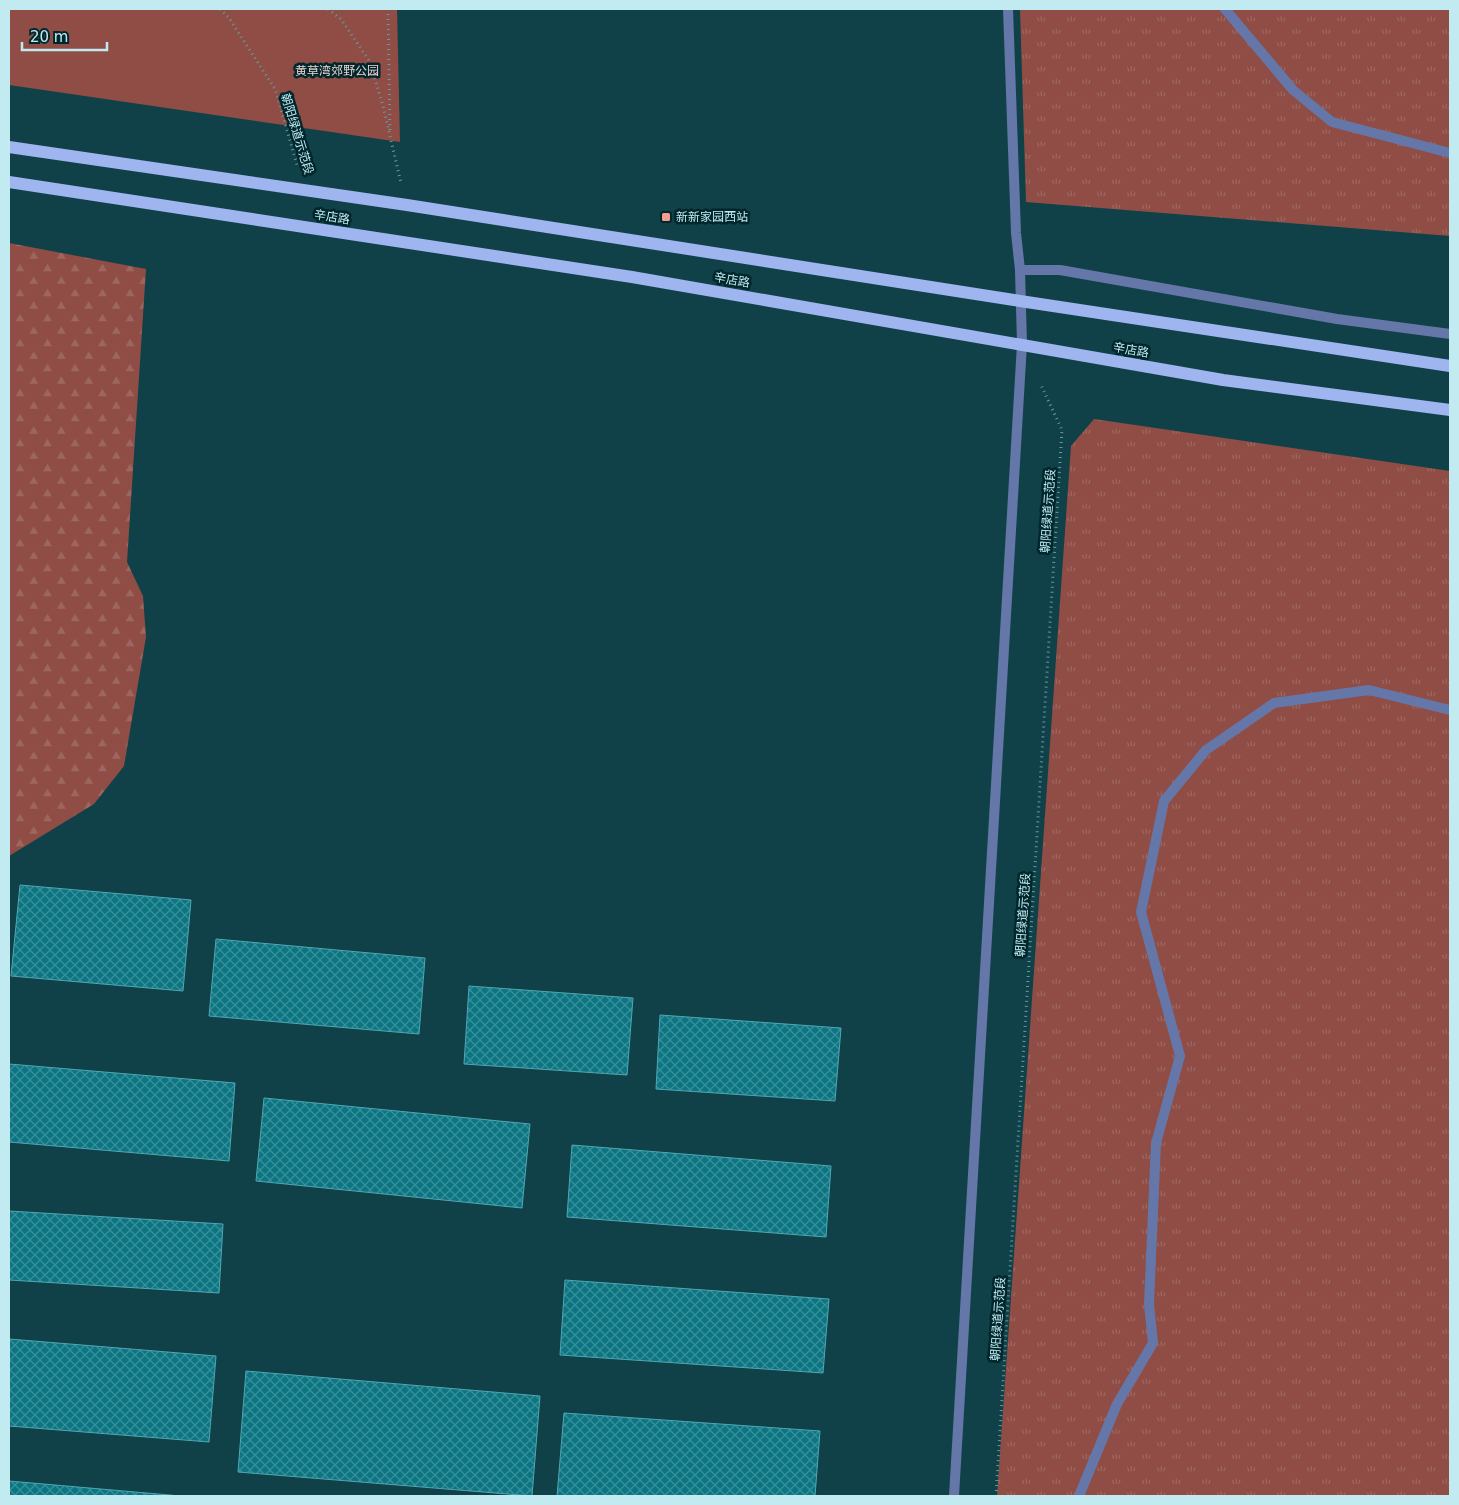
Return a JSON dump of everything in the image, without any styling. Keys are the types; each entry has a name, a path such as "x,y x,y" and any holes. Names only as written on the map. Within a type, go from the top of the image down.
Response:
{"main road":[{"name":"辛店路","path":"9,147 407,205 1450,366"},
{"name":"辛店路","path":"9,182 632,276 1223,380 1450,410"}],"street":[{"path":"954,1496 1022,344 1008,9"},
{"path":"1225,9 1293,90 1332,122 1450,153"},
{"path":"1020,270 1060,270 1337,319 1450,334"},
{"path":"1079,1496 1117,1404 1153,1343 1149,1304 1156,1142 1180,1056 1141,912 1164,801 1206,750 1274,703 1369,690 1450,710"}],"path":[{"name":"朝阳绿道示范段","path":"220,9 228,18 274,89 305,190"},
{"path":"328,9 341,19 370,62 383,106 407,205"},
{"path":"388,9 390,140"},
{"name":"朝阳绿道示范段","path":"996,1496 1062,430 1038,378"}],"green space":[{"name":"黄草湾郊野公园","path":"9,9 397,9 400,142 9,85"},
{"path":"1020,9 1450,9 1450,236 1026,202"},
{"path":"9,243 146,269 127,562 143,596 146,637 124,766 94,804 9,856"},
{"path":"1094,419 1450,471 1450,1496 997,1496 1071,446"}],"building":[{"path":"20,885 191,900 183,991 11,976"},
{"path":"216,939 425,958 419,1034 209,1016"},
{"path":"469,986 633,998 627,1075 464,1064"},
{"path":"660,1015 841,1028 835,1101 656,1089"},
{"path":"9,1064 235,1083 229,1161 9,1142"},
{"path":"264,1098 530,1124 522,1208 256,1181"},
{"path":"572,1145 831,1166 826,1237 567,1217"},
{"path":"9,1211 223,1224 219,1293 9,1280"},
{"path":"565,1280 829,1299 823,1373 560,1355"},
{"path":"9,1339 216,1356 209,1442 9,1426"},
{"path":"246,1371 540,1396 532,1496 238,1472"},
{"path":"564,1413 820,1431 815,1496 557,1496"},
{"path":"9,1481 181,1496 9,1496"}],"place":[{"name":"新新家园西站","path":"666,217"}]}
